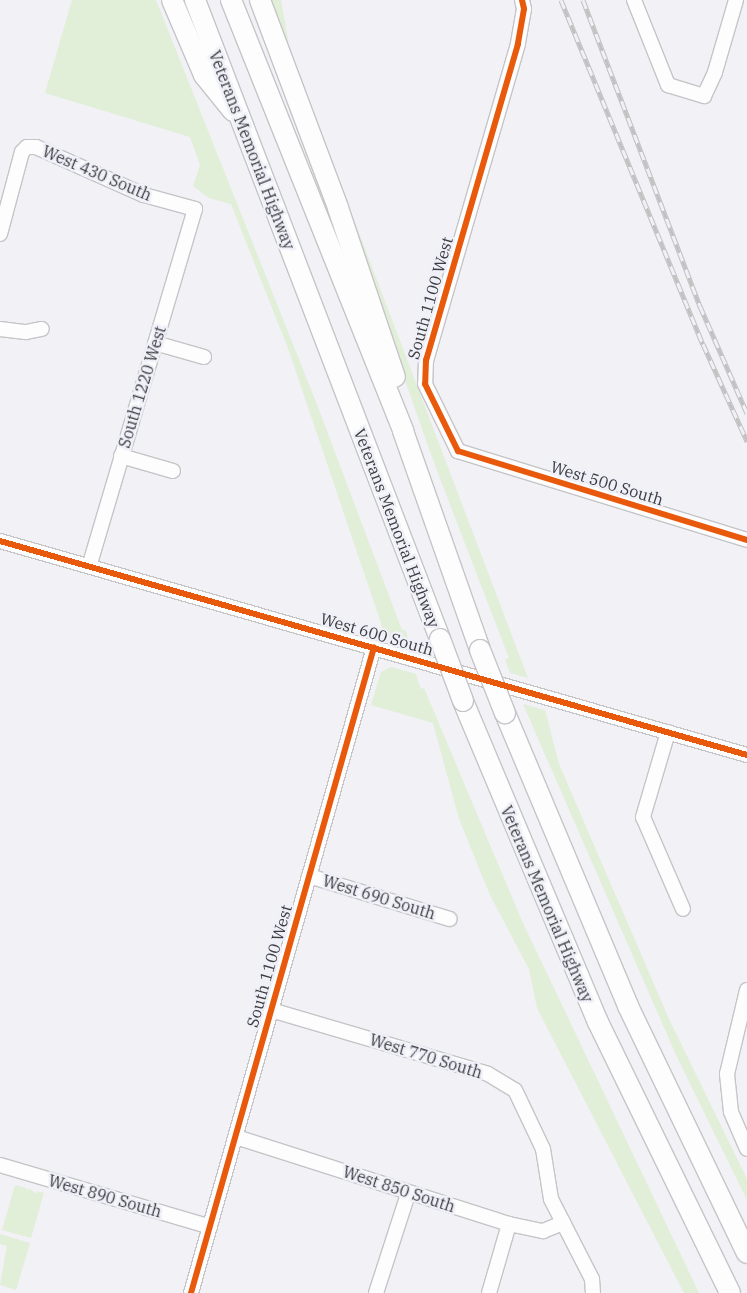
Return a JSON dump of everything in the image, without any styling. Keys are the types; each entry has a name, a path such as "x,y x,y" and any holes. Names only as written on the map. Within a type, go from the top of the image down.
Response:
{"highway":[{"path":"172,0 204,75 240,118"},
{"name":"Veterans Memorial Highway","path":"195,0 463,701 598,1022 730,1293"},
{"name":"Veterans Memorial Highway","path":"231,0 403,431 480,650 505,713 628,1006 747,1253"},
{"path":"260,0 370,300 400,391 403,431"}],"street":[{"name":"South 1100 West","path":"458,451 425,384 424,371 518,44 524,9 522,0"},
{"path":"634,0 668,85 704,96 715,72 736,0"},
{"name":"West 430 South","path":"0,234 22,152 27,147 36,147 128,189 195,209"},
{"name":"South 1220 West","path":"89,566 195,209"},
{"path":"0,329 26,332 42,329"},
{"path":"155,343 204,357"},
{"name":"West 500 South","path":"458,451 747,540"},
{"path":"121,456 173,471"},
{"name":"West 600 South","path":"0,541 747,755"},
{"name":"South 1100 West","path":"191,1293 374,647"},
{"path":"668,732 643,817 683,910"},
{"name":"West 690 South","path":"309,876 450,919"},
{"path":"747,990 727,1074 731,1112 747,1149"},
{"name":"West 770 South","path":"271,1010 504,1082 521,1098 543,1149 549,1191 592,1279 594,1293"},
{"name":"West 850 South","path":"236,1137 408,1194 509,1224 543,1230 563,1223"},
{"name":"West 890 South","path":"0,1165 210,1227"},
{"path":"376,1293 408,1194"},
{"path":"489,1293 509,1224"}],"green space":[{"path":"72,0 156,0 316,402 402,630 406,631 410,644 380,635 382,626 289,351 231,204 209,198 193,186 200,165 190,137 45,93"},
{"path":"270,0 281,0 290,51 528,678 510,673 505,659 509,658 436,468"},
{"path":"391,667 416,674 421,689 424,688 522,921 699,1293 684,1293 537,1008 529,969 490,895 459,819 433,723 371,705 381,672"},
{"path":"523,704 545,710 559,764 669,1019 747,1179 747,1200 676,1055"},
{"path":"15,1185 26,1188 28,1191 29,1188 36,1194 37,1191 44,1193 31,1238 2,1230"},
{"path":"0,1234 30,1243 16,1290 0,1285 7,1246 0,1244"}],"railway":[{"path":"561,0 703,344 747,441"},
{"path":"583,0 700,306 747,413"}],"cycle path":[{"path":"522,0 524,9 518,44 426,360 425,384 458,451 747,540"},
{"path":"0,541 747,755"},
{"path":"191,1293 374,647"}]}
